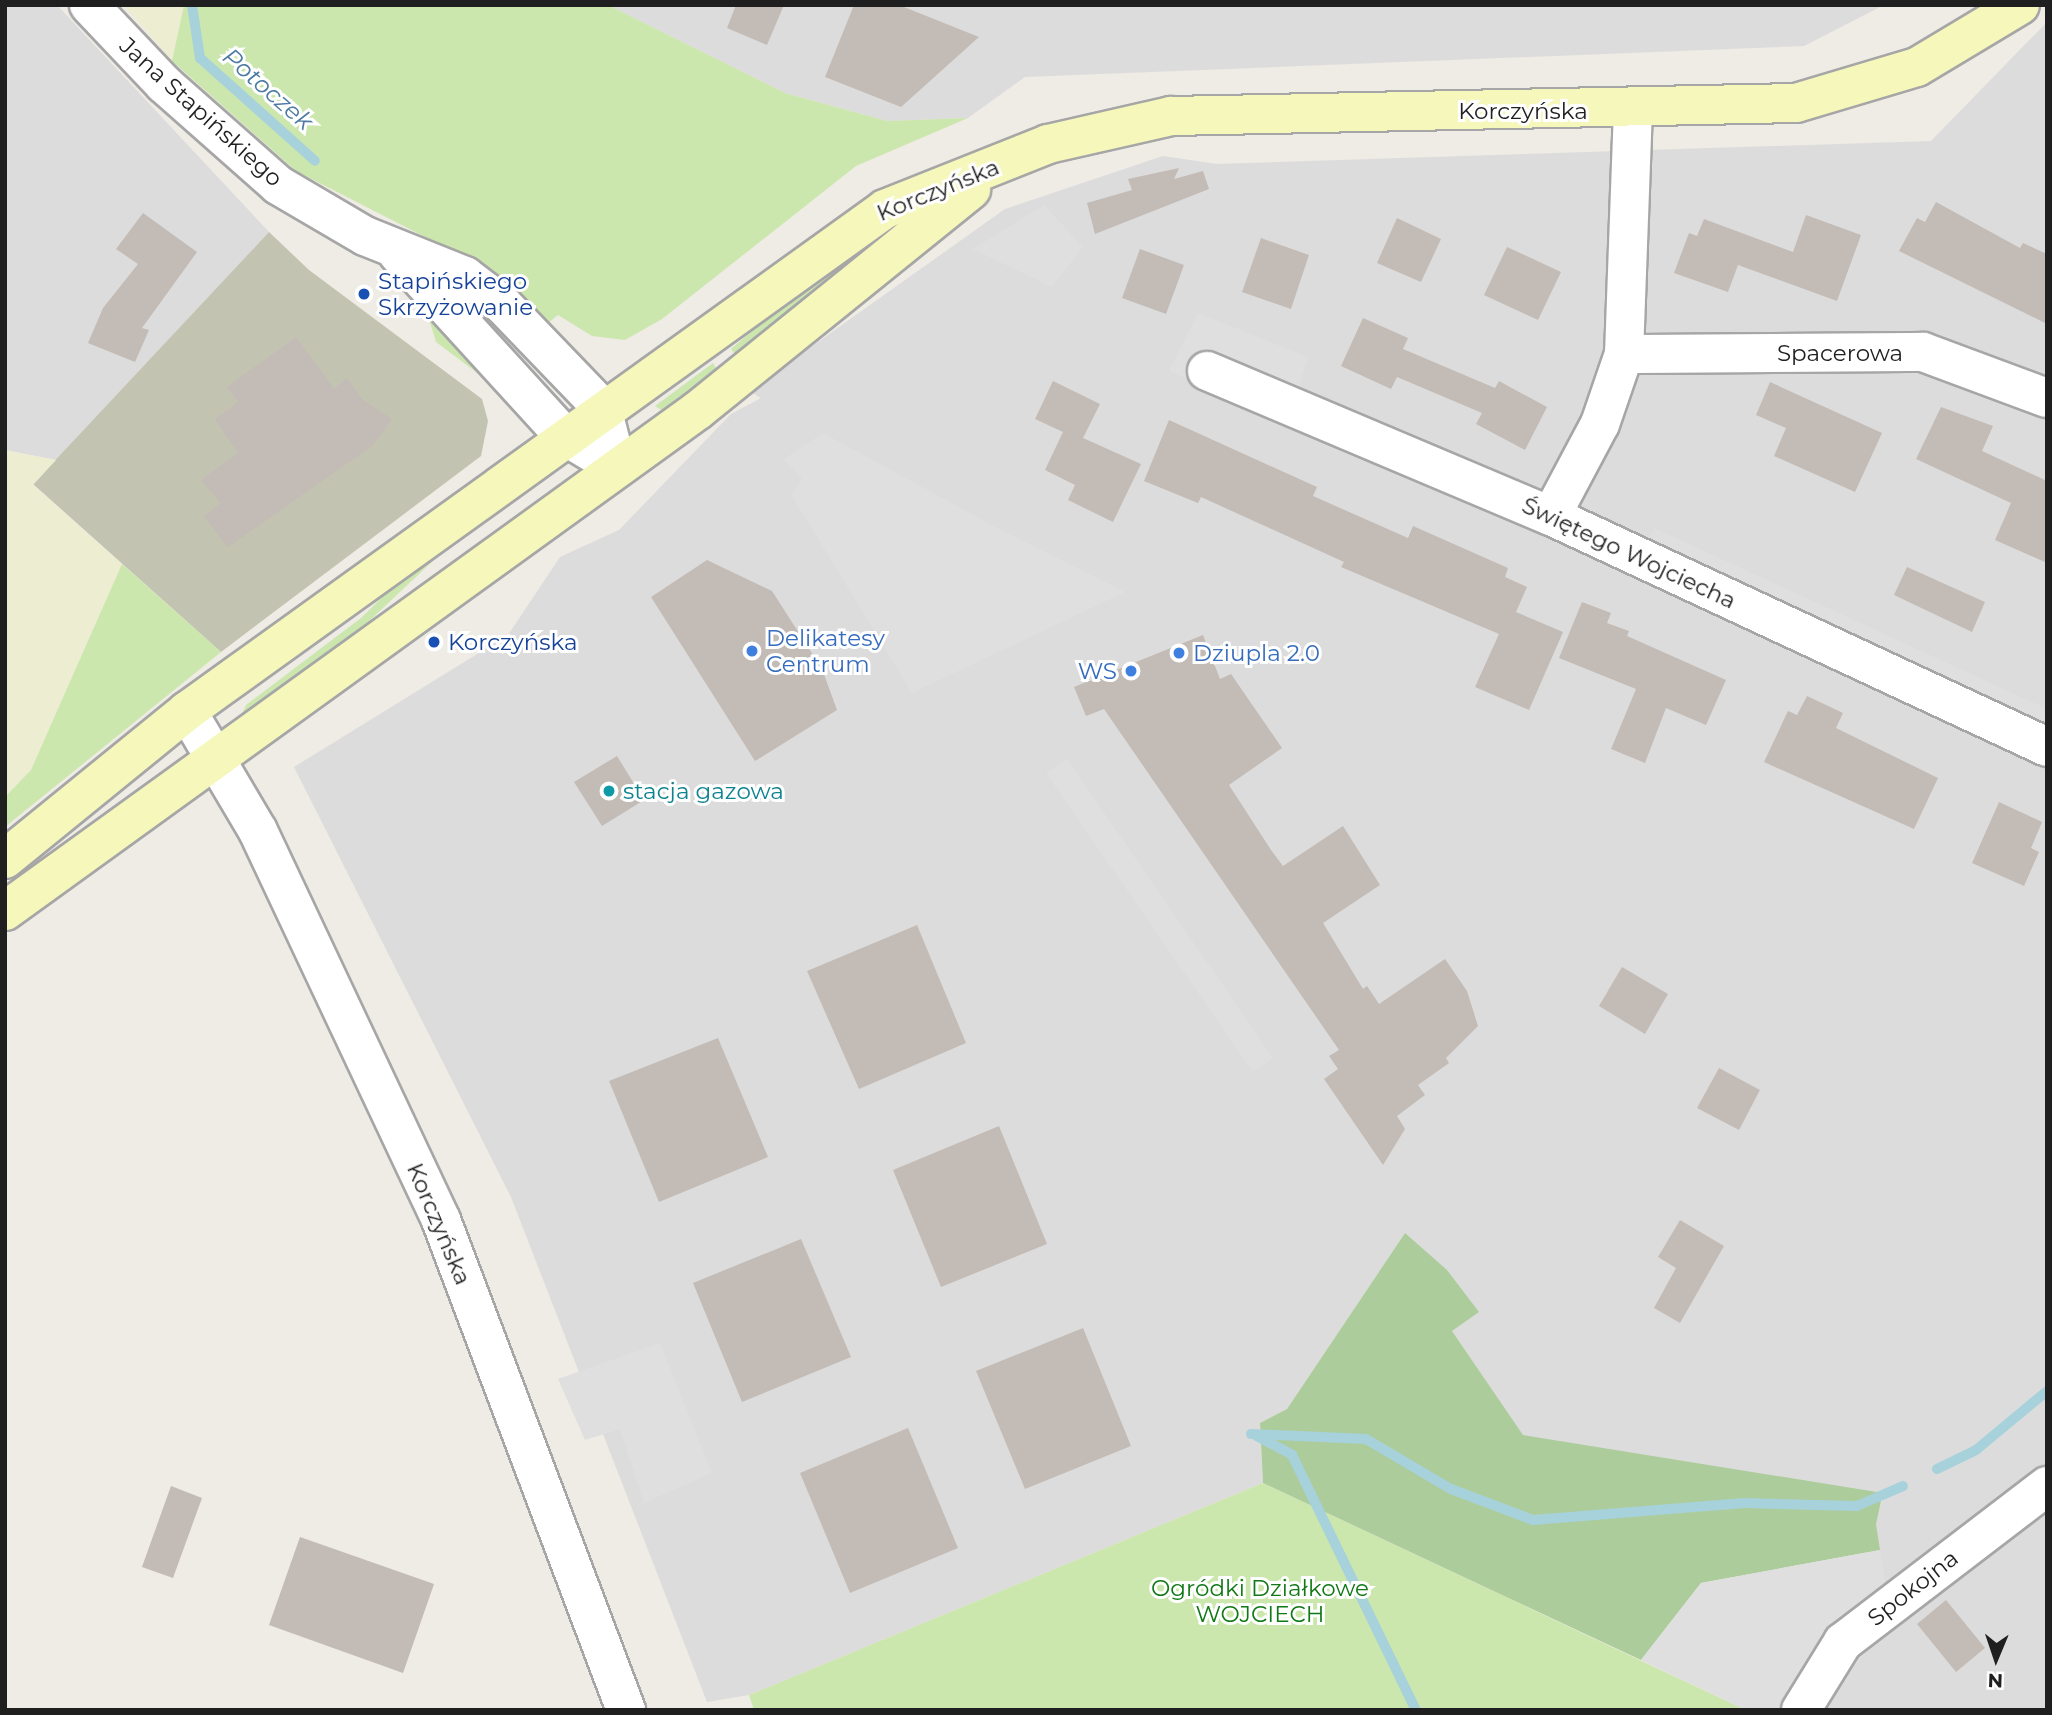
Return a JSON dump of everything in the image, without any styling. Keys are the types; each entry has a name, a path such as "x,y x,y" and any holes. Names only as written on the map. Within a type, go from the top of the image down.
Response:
{"main road":[{"name":"Korczyńska","path":"5,859 187,711 562,435 602,408 653,382 853,228 1009,161 1107,127 1208,113 1633,111 1773,106 1858,89 1943,55 2020,5"},
{"name":"Korczyńska","path":"5,911 216,754 617,466 1009,161"}],"street":[{"name":"Jana Stapińskiego","path":"89,5 173,92 278,185 394,250 485,290 602,408"},
{"path":"1551,516 1600,424 1624,354 1633,111"},
{"name":"Jana Stapińskiego","path":"394,250 562,435 617,466"},
{"name":"Spacerowa","path":"1624,354 1923,352 2047,398"},
{"name":"Świętego Wojciecha","path":"1207,371 1551,516 2047,747"},
{"path":"602,408 617,466"},
{"name":"Korczyńska","path":"187,711 216,754 441,1220 626,1710"},
{"name":"Spokojna","path":"1801,1710 1843,1642 2047,1486"}],"shaded area":[{"path":"5,5 57,5 269,232 56,460 5,450"},
{"path":"124,5 184,5 172,61"},
{"path":"608,5 1884,5 1804,46 1025,77 968,118 887,121 785,93"},
{"path":"2047,22 2047,1710 1820,1710 1884,1494 1523,1436 1452,1331 1478,1312 1405,1233 1287,1409 1260,1423 1263,1483 749,1695 707,1702 511,1197 294,767 508,635 560,557 619,530 731,414 761,398 749,391 1005,209 1163,156 1217,164 1931,141"},
{"path":"1044,205 1083,247 1052,287 973,249"},
{"path":"269,232 309,270 482,399 488,421 481,456 221,652 33,484"},
{"path":"1198,313 1308,357 1287,424 1169,371"},
{"path":"823,433 999,529 1125,592 912,693 791,494 802,479 784,459"},
{"path":"5,450 56,460 33,485 122,564 31,770 5,797"},
{"path":"1654,528 2047,709 2047,734 1645,548"},
{"path":"1067,759 1273,1058 1253,1072 1046,773"},
{"path":"660,1343 712,1473 644,1503 620,1429 585,1440 558,1379"},
{"path":"1880,1550 1891,1620 1820,1710 1746,1710 1641,1660 1701,1583"}],"green space":[{"path":"184,5 608,5 785,93 887,121 968,118 856,166 662,319 625,340 592,336 558,315 547,324 478,264 296,171 172,61"},
{"path":"899,224 737,357 731,349 833,262 879,225"},
{"path":"429,319 451,336 488,381 436,342"},
{"path":"713,363 719,373 663,411 655,406"},
{"path":"453,542 349,640 241,716 246,705 361,618 421,559"},
{"path":"122,564 221,652 5,827 5,797 31,770"},
{"path":"1405,1233 1447,1270 1479,1312 1452,1331 1523,1435 1883,1493 1876,1524 1880,1550 1701,1583 1641,1660 1263,1483 1260,1423 1287,1409"},
{"name":"Ogródki Działkowe WOJCIECH","path":"1263,1483 1746,1710 754,1710 749,1695"}],"building":[{"path":"736,5 784,5 767,45 727,28"},
{"path":"854,5 899,5 979,37 901,107 825,77"},
{"path":"1179,168 1174,179 1203,171 1209,189 1095,234 1087,203 1132,190 1128,179"},
{"path":"1936,202 2020,248 2023,243 2047,254 2047,324 1899,251 1917,218 1925,222"},
{"path":"143,213 197,252 142,328 149,330 135,362 88,343 103,308 138,264 116,249"},
{"path":"1806,215 1861,235 1837,301 1738,265 1728,292 1674,273 1689,233 1697,236 1704,219 1793,252"},
{"path":"1397,218 1441,239 1421,282 1377,263"},
{"path":"1261,238 1309,255 1291,309 1242,292"},
{"path":"1507,247 1561,272 1538,320 1484,295"},
{"path":"1140,249 1184,265 1166,314 1122,298"},
{"path":"1363,318 1408,338 1403,349 1495,388 1499,381 1547,407 1525,450 1476,424 1482,413 1397,377 1391,389 1341,366"},
{"path":"296,337 334,389 347,378 362,399 392,419 372,446 228,547 204,517 221,503 201,480 238,453 215,419 238,402 227,387"},
{"path":"1053,381 1100,404 1083,438 1141,464 1113,522 1068,500 1075,485 1045,470 1063,432 1035,419"},
{"path":"1770,382 1882,433 1855,492 1774,456 1786,428 1756,415"},
{"path":"1941,407 1993,426 1982,451 2047,481 2047,563 1995,540 2011,503 1916,459"},
{"path":"1169,420 1317,487 1313,496 1408,538 1413,526 1508,568 1505,577 1527,587 1516,612 1563,632 1529,710 1475,687 1499,634 1341,567 1344,562 1201,497 1198,503 1144,481"},
{"path":"707,560 772,591 822,669 837,710 755,761 651,597"},
{"path":"1907,567 1985,602 1972,632 1894,595"},
{"path":"1582,602 1611,613 1607,623 1629,631 1627,636 1726,680 1706,725 1666,708 1645,763 1611,749 1636,689 1559,658"},
{"path":"1203,635 1220,679 1231,674 1282,748 1229,785 1271,850 1283,866 1343,826 1380,885 1323,923 1363,989 1367,986 1379,1004 1445,959 1467,991 1478,1026 1446,1058 1449,1063 1418,1085 1425,1095 1397,1116 1405,1129 1383,1165 1324,1079 1338,1069 1329,1056 1339,1050 1104,709 1086,716 1074,687"},
{"path":"1807,696 1843,713 1836,728 1938,778 1914,829 1764,762 1788,711 1797,715"},
{"name":"stacja gazowa","path":"617,756 644,800 602,826 574,782"},
{"path":"1999,802 2042,822 2031,848 2039,852 2024,886 1972,863"},
{"path":"917,925 966,1043 859,1089 807,971"},
{"path":"1622,967 1668,994 1645,1034 1599,1006"},
{"path":"718,1038 768,1157 659,1202 609,1081"},
{"path":"1719,1068 1760,1090 1739,1130 1697,1108"},
{"path":"999,1126 1047,1244 941,1287 893,1170"},
{"path":"1680,1220 1724,1246 1680,1323 1654,1308 1676,1268 1658,1257"},
{"path":"801,1239 851,1357 742,1402 693,1283"},
{"path":"1083,1328 1131,1446 1025,1489 976,1371"},
{"path":"908,1428 958,1548 850,1593 800,1473"},
{"path":"171,1486 202,1498 173,1578 142,1567"},
{"path":"300,1537 434,1584 403,1673 269,1625"},
{"path":"1946,1600 1985,1648 1956,1672 1917,1624"}],"waterway":[{"name":"Potoczek","path":"192,5 200,58 315,161"},
{"path":"1937,1469 1976,1450 2047,1391"},
{"path":"1251,1434 1366,1439 1451,1489 1533,1520 1744,1503 1857,1506 1903,1486"},
{"name":"Potoczek","path":"1257,1436 1292,1455 1416,1710"}],"place":[{"name":"Stapińskiego Skrzyżowanie","path":"364,294"},
{"name":"Korczyńska","path":"434,642"},
{"name":"Delikatesy Centrum","path":"752,651"},
{"name":"Dziupla 2.0","path":"1179,653"},
{"name":"WS","path":"1131,671"},
{"name":"stacja gazowa","path":"609,791"}]}
